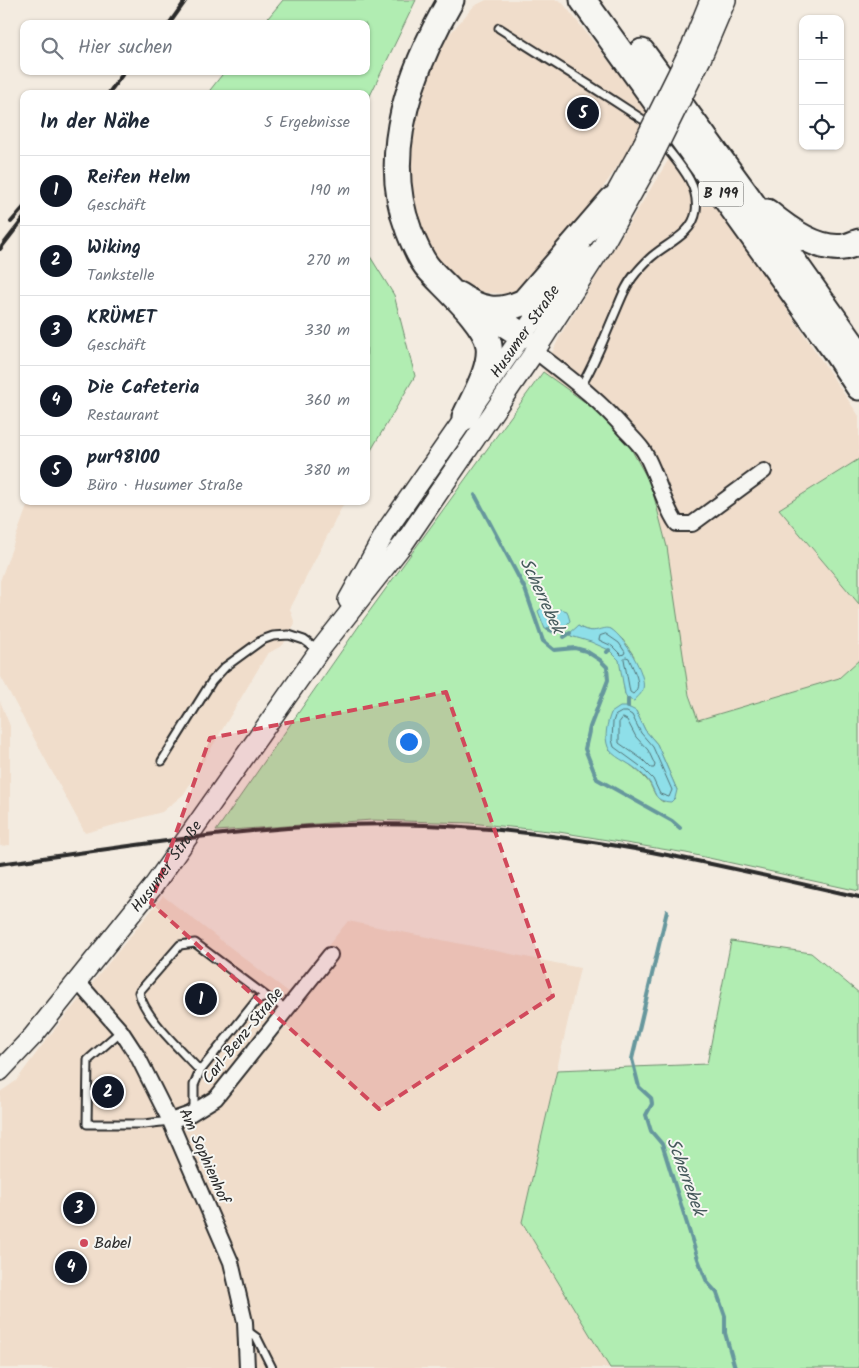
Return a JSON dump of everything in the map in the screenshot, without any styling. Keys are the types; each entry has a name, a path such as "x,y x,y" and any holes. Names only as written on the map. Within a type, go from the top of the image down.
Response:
{"highway":[{"path":"451,0 417,69 407,100 398,146 397,182 405,220 426,266 445,287 476,313 524,344"},
{"path":"433,34 464,0"},
{"path":"568,0 608,34"},
{"name":"B 199","path":"583,0 859,387"},
{"name":"B 199","path":"604,0 859,354"},
{"path":"747,196 785,228 820,245 843,247 859,242"},
{"path":"476,313 511,308 524,302 612,200"},
{"path":"465,417 489,362 489,344 476,313"}],"main road":[{"name":"Husumer Straße","path":"696,53 710,0"},
{"name":"Husumer Straße","path":"319,651 388,528 465,417 602,247 696,53 726,0"},
{"name":"Husumer Straße","path":"0,1071 33,1036 152,888 319,651 404,543 612,200 648,150"}],"street":[{"name":"Husumer Straße","path":"524,344 581,386 612,415 643,450 659,482 672,517 677,524 692,524 764,471"},
{"name":"Carl-Benz-Straße","path":"170,1121 194,1111 216,1098 330,956"},
{"name":"Am Sophienhof","path":"77,981 121,1031 138,1056 170,1121 231,1262 245,1329 247,1368"}],"lane":[{"path":"499,28 645,121 691,182 696,193 696,214 691,225 684,233 654,254 634,275 625,290 592,368 581,386"},
{"path":"162,761 212,681 224,667 262,640 273,636 289,635 304,640 319,651"},
{"path":"200,1070 163,1032 141,1003 139,992 180,946 195,943 267,997 287,1009"},
{"path":"194,1111 194,1085 200,1070 257,1000 267,997"},
{"path":"121,1031 88,1060 87,1124 144,1124 170,1121"},
{"path":"245,1329 257,1338 272,1368"}],"highlighted area":[{"path":"446,692 553,996 379,1109 151,903 210,738"}],"shaded area":[{"path":"486,0 558,0 562,2 650,113 637,138 585,214 535,275 512,294 476,292 450,278 419,230 407,180 410,136 419,96 440,45 474,6"},
{"path":"677,146 859,416 859,459 779,509 859,604 859,660 839,678 698,720 603,415 543,372 561,334"},
{"path":"28,505 343,505 290,609 295,624 283,645 267,654 184,794 162,812 85,833 0,675 0,581"},
{"path":"0,701 10,726 10,845 0,846"},
{"path":"163,896 290,993 348,921 580,968 522,1222 610,1368 0,1368 0,1092 16,1081 46,1040"}],"green space":[{"path":"283,0 416,0 370,96 370,90 210,90 222,75 370,75 370,20 266,20"},
{"path":"370,256 394,295 415,376 370,452"},
{"path":"543,372 603,415 630,447 651,485 667,547 689,695 698,720 839,678 859,660 859,891 686,853 559,832 470,823 372,820 216,831 361,623","holes":["578,626 589,631 611,629 623,640 634,656 625,694 621,666 617,656 606,647 571,636","636,711 645,730 657,744 677,790 663,802 657,797 643,776 609,750"]},
{"path":"859,459 859,604 779,509"},
{"path":"731,941 811,953 859,993 859,1368 610,1368 522,1222 557,1070 707,1064"}],"water":[{"path":"542,608 549,611 552,624 548,629 545,629 538,611"},
{"path":"561,609 567,611 570,621 564,627 560,627 555,618 555,613"},
{"path":"578,626 589,631 605,628 611,629 628,648 642,674 643,682 641,694 634,701 628,699 625,694 619,660 609,650 571,636 570,633"},
{"path":"620,707 628,707 636,711 645,730 657,744 677,790 675,798 671,802 659,799 646,777 610,751 606,734 608,721 611,713"}],"waterway":[{"name":"Scherrebek","path":"475,495 525,589 543,641 554,650 575,648 586,651 607,667 608,680 590,727 585,749 597,779 672,821 680,828"},
{"path":"548,629 554,632"},
{"path":"564,637 570,633"},
{"path":"628,699 628,707"},
{"name":"Scherrebek","path":"667,911 632,1059 639,1087 651,1098 652,1104 646,1115 651,1131 662,1144 698,1259 707,1282 717,1293 725,1316 725,1333 735,1368"}],"railway":[{"path":"172,20 186,0"},
{"path":"111,90 122,75"},
{"path":"11,222 20,212"},
{"path":"0,249 20,223"},
{"path":"0,864 212,835 265,830 372,824 425,825 480,828 589,841 698,861 859,897"}],"place":[{"name":"pur98100","path":"583,113"},
{"name":"Reifen Helm","path":"201,999"},
{"name":"Wiking","path":"108,1092"},
{"name":"KRÜMET","path":"79,1208"},
{"name":"Babel","path":"84,1243"},
{"name":"Die Cafeteria","path":"71,1267"}]}
